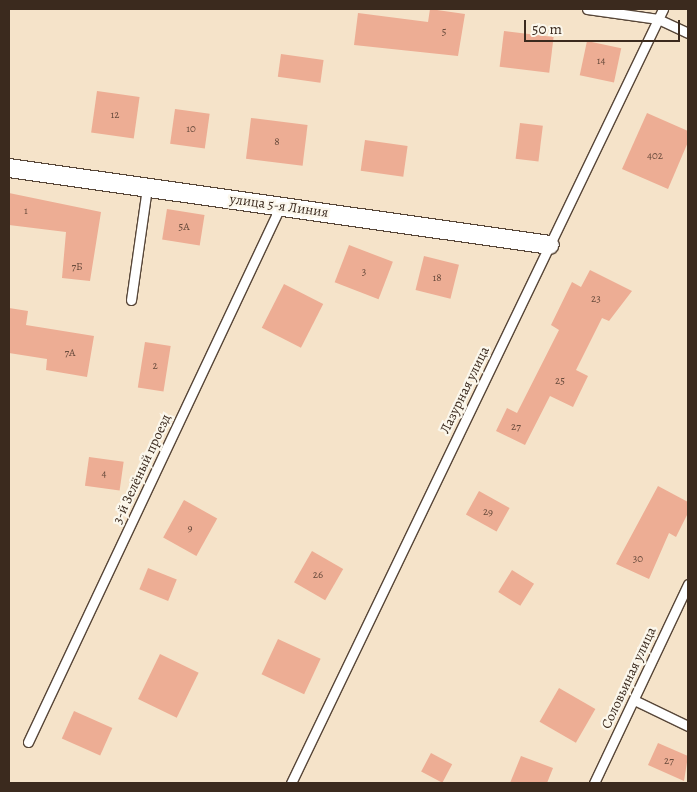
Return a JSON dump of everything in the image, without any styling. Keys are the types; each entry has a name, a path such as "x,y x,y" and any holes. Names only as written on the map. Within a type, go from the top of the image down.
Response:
{"street":[{"name":"улица 5-я Линия","path":"9,168 550,245"}],"lane":[{"path":"587,9 658,19 688,33"},
{"name":"Лазурная улица","path":"291,783 663,9"},
{"path":"132,300 147,187"},
{"name":"3-й Зелёный проезд","path":"28,742 280,207"},
{"name":"Соловьиная улица","path":"594,783 688,584"},
{"path":"634,700 688,726"}],"building":[{"path":"430,9 465,14 458,56 354,45 358,13 428,22"},
{"path":"504,31 554,37 549,73 500,67"},
{"path":"587,41 621,48 614,83 580,75"},
{"path":"281,54 324,60 320,83 278,77"},
{"path":"97,91 140,97 134,139 91,133"},
{"path":"175,109 210,114 205,149 170,144"},
{"path":"647,113 688,131 688,142 668,189 622,169"},
{"path":"251,118 308,125 303,166 246,159"},
{"path":"520,123 543,126 538,162 516,159"},
{"path":"365,140 408,146 403,177 361,171"},
{"path":"9,193 101,212 90,281 62,278 66,232 9,225"},
{"path":"167,209 205,215 200,246 162,240"},
{"path":"349,245 393,262 379,299 335,282"},
{"path":"424,256 459,265 450,299 416,290"},
{"path":"590,270 632,291 609,321 602,318 576,370 588,376 573,407 550,396 525,445 496,431 507,408 517,413 559,330 551,325 572,282 581,287"},
{"path":"284,284 323,304 301,348 262,328"},
{"path":"9,308 28,311 26,325 94,336 87,377 46,370 47,359 9,353"},
{"path":"145,342 171,346 163,392 138,387"},
{"path":"89,457 124,462 120,491 85,486"},
{"path":"658,486 688,502 688,513 676,537 669,533 649,579 616,564"},
{"path":"479,491 510,508 497,532 466,515"},
{"path":"184,500 217,518 196,556 163,538"},
{"path":"312,551 343,569 325,600 294,582"},
{"path":"148,568 177,580 168,601 139,589"},
{"path":"512,570 534,584 520,606 498,592"},
{"path":"278,639 321,659 304,694 262,674"},
{"path":"160,654 199,673 177,718 138,699"},
{"path":"559,688 595,709 576,743 540,722"},
{"path":"74,711 112,728 100,755 62,738"},
{"path":"658,743 688,756 684,781 648,765"},
{"path":"431,753 452,764 442,783 421,772"},
{"path":"521,756 553,768 547,783 510,783"}]}
